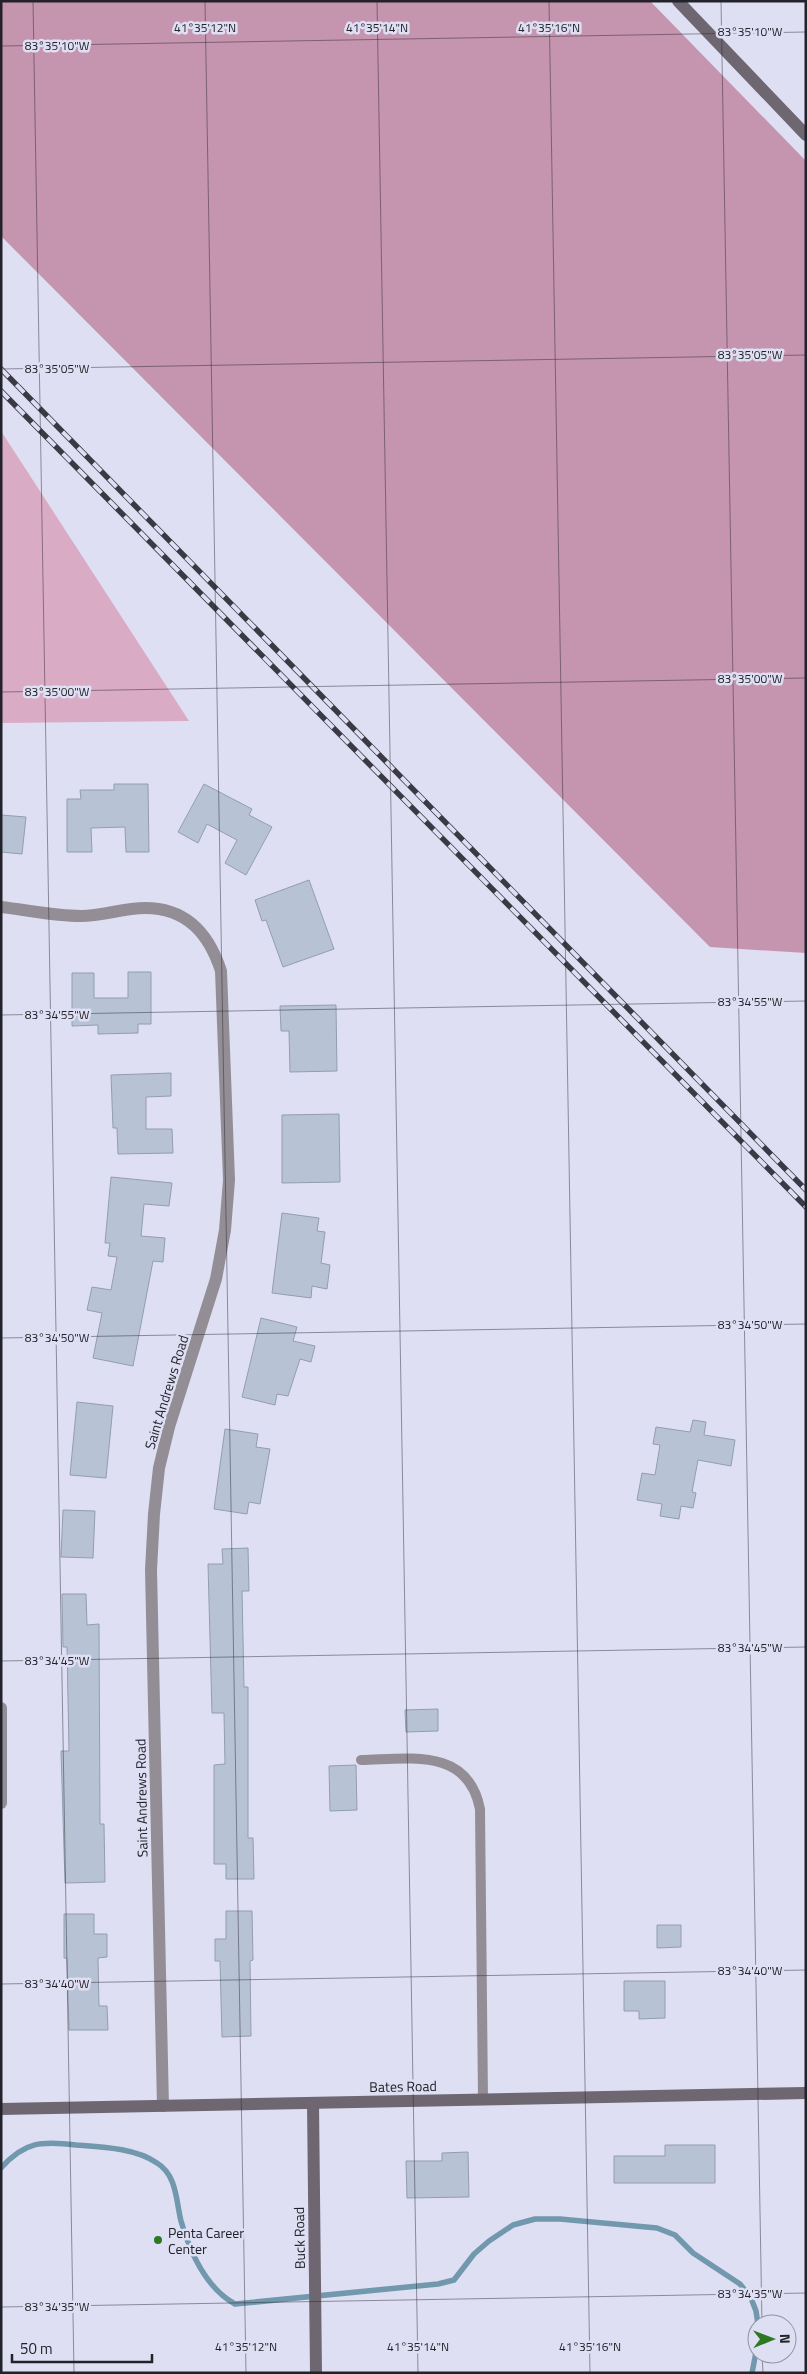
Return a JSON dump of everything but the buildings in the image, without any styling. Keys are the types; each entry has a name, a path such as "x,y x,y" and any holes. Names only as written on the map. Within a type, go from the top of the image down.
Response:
{"street":[{"path":"678,1 804,128"},
{"name":"Saint Andrews Road","path":"1,907 81,916 145,908 162,910 193,924 205,935 214,950 221,971 228,1180 225,1230 216,1279 169,1427 159,1468 151,1570 163,2106"},
{"path":"1,1708 1,1803"},
{"name":"Bates Road","path":"1,2109 806,2093"},
{"name":"Buck Road","path":"312,2103 316,2373"}],"lane":[{"path":"361,1760 438,1760 461,1771 476,1792 480,1809 484,2099"}],"shaded area":[{"path":"1,1 650,1 806,161 806,953 710,947 1,236"},
{"path":"1,431 189,721 1,723"}],"waterway":[{"path":"1,2168 18,2152 44,2143 118,2149 139,2154 157,2163 164,2168 172,2181 181,2221 189,2245 200,2268 216,2289 235,2304 438,2284 454,2280 474,2254 513,2225 535,2219 560,2219 657,2228 675,2235 693,2253 740,2284 751,2298 756,2314"},
{"path":"752,2373 754,2364"}],"railway":[{"path":"1,369 806,1190"},
{"path":"1,391 806,1207"}],"place":[{"name":"Penta Career Center","path":"158,2240"}]}
